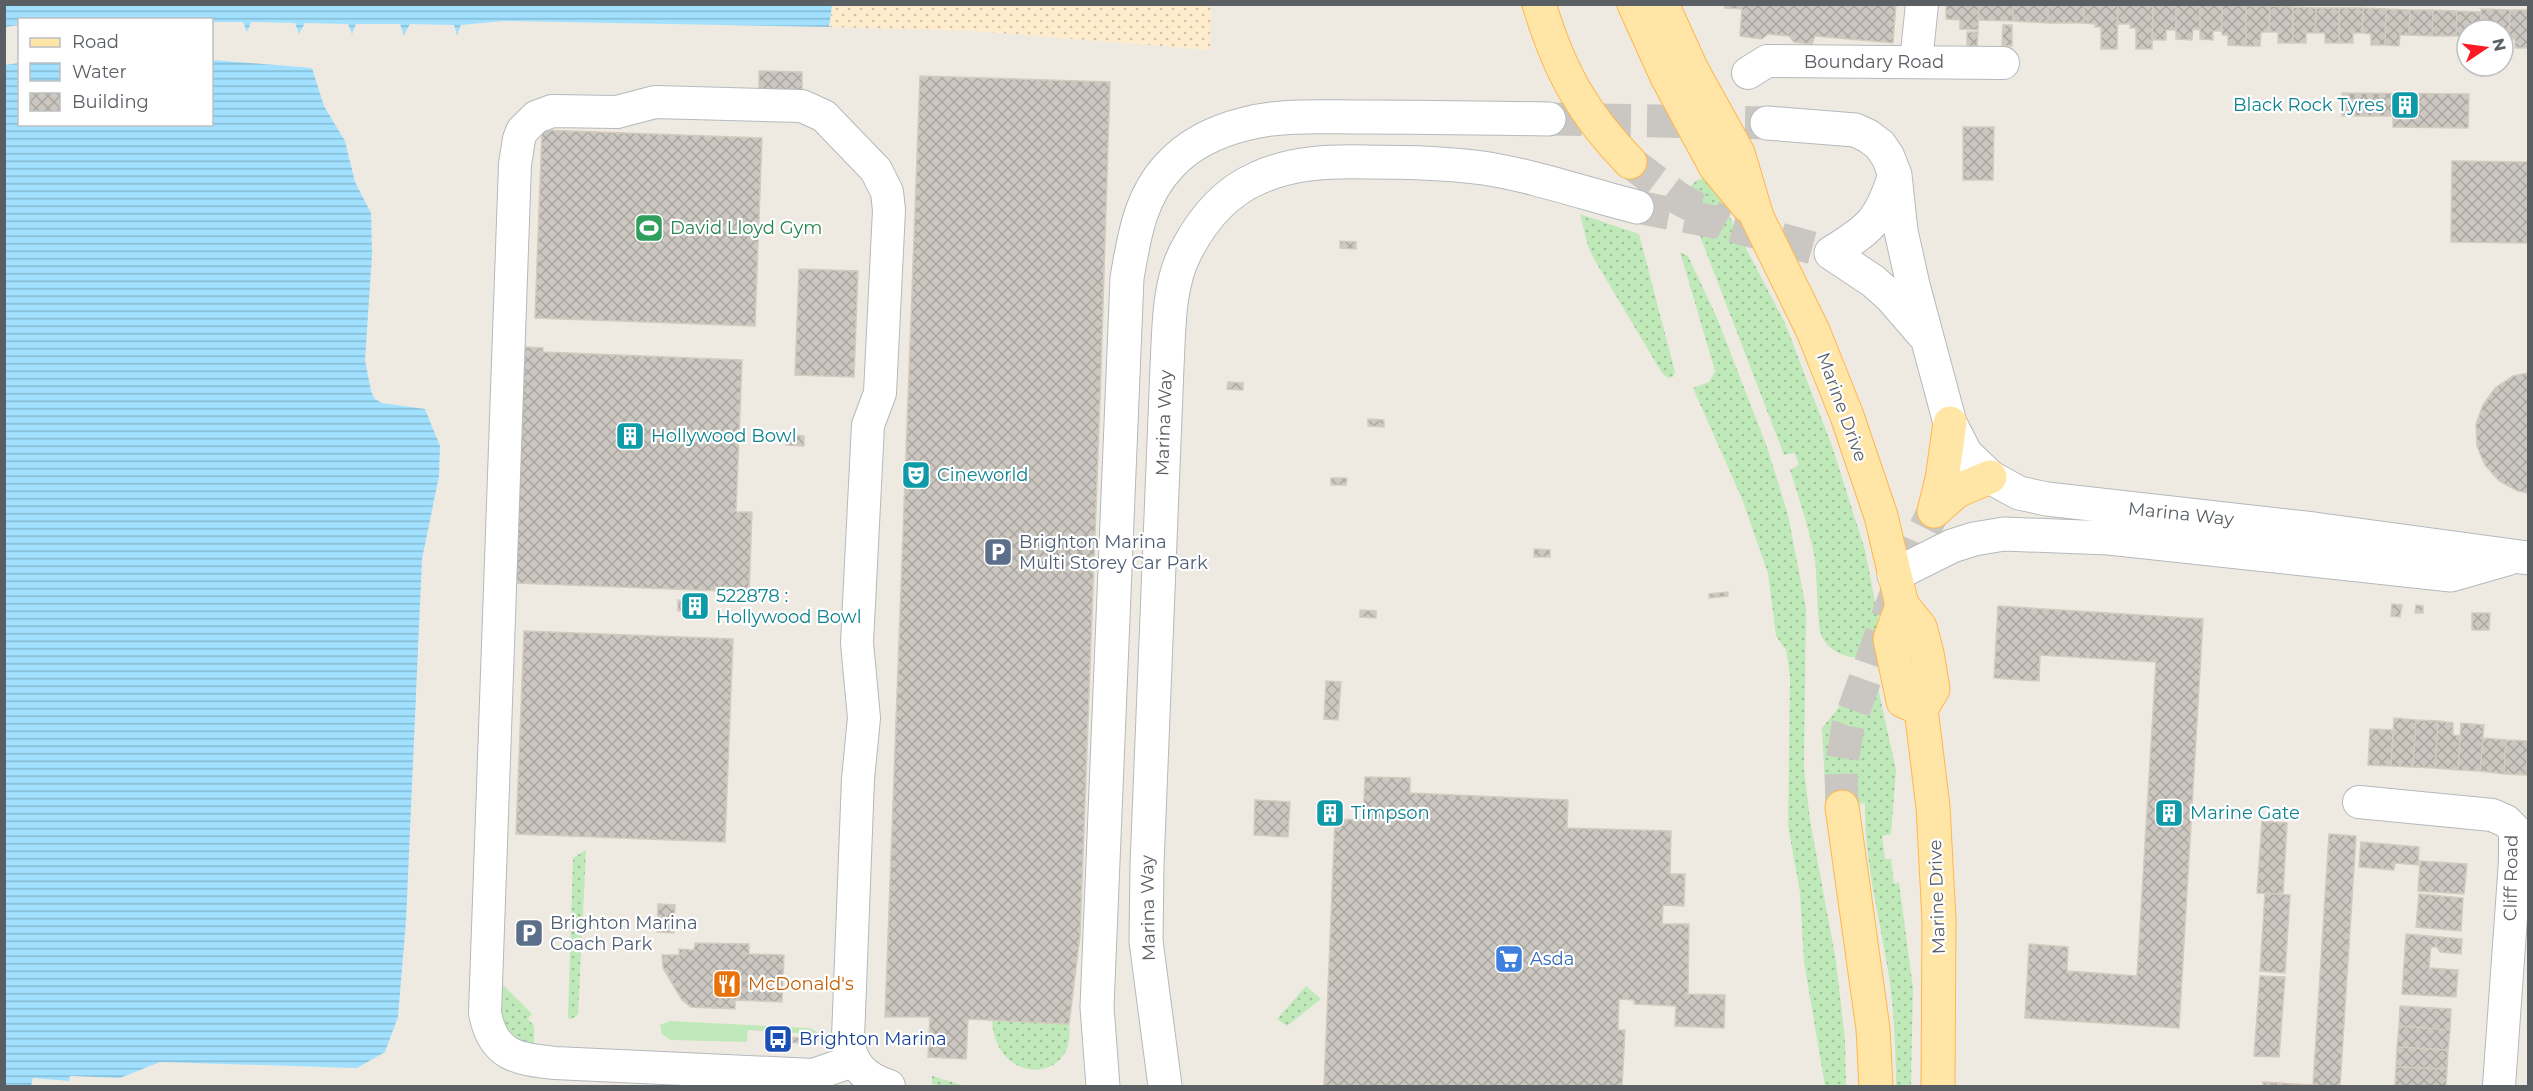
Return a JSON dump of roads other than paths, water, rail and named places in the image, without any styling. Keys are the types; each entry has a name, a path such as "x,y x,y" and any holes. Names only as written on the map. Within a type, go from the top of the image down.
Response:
{"main road":[{"path":"1539,4 1553,44 1574,91 1604,137 1630,162"},
{"name":"Marine Drive","path":"1634,4 1667,77 1715,166 1757,217"},
{"name":"Marine Drive","path":"1662,4 1692,70 1738,153 1757,217 1805,311 1847,416 1881,516 1898,590 1890,639 1903,701 1921,709 1934,807 1939,920 1938,1086"},
{"path":"1950,423 1942,479 1934,511 1957,490 1990,477"},
{"path":"1842,807 1874,1029 1876,1086"}],"street":[{"path":"1916,63 1923,4"},
{"name":"Boundary Road","path":"1748,73 1767,62 2003,63"},
{"path":"853,1061 813,1075 783,1075 530,1060 517,1058 500,1047 488,1027 485,1013 515,164 522,131 536,117 552,111 617,112 655,102 802,106 824,116 876,170 887,192 889,210 880,393 868,425 857,643 864,718 858,779 848,1038 853,1061 873,1081 889,1086"},
{"path":"1103,1086 1097,1007 1127,278 1136,227 1147,199 1158,179 1182,153 1202,140 1246,123 1302,117 1549,119"},
{"name":"Marina Way","path":"1767,123 1854,130 1880,145 1895,175 1901,231 1950,423 1966,454 1990,477 2019,492 2040,498 2404,540 2522,557"},
{"name":"Marina Way","path":"1165,1086 1146,941 1147,865 1170,318 1175,286 1186,251 1213,210 1236,190 1256,178 1310,163 1407,162 1483,168 1546,182 1637,207"},
{"name":"Marina Way","path":"1895,175 1888,197 1875,221 1862,234 1831,253 1873,281 1891,297 1930,341"},
{"path":"1898,590 1952,546 1974,539 2004,534 2109,538 2451,576 2522,557"},
{"name":"Cliff Road","path":"2359,802 2492,815 2506,821 2515,830 2515,861 2499,1086"}],"water":[{"path":"5,4 832,5 829,27 503,21 461,25 457,35 454,25 410,24 404,35 400,24 356,24 352,34 348,24 305,23 299,34 295,23 251,22 247,32 243,22 213,22 213,18 18,18 18,25 5,27"},
{"path":"213,60 312,68 324,106 345,141 355,182 371,213 372,255 365,360 371,391 375,399 382,403 425,409 440,446 439,476 422,559 406,921 398,1017 385,1052 357,1068 160,1062 120,1078 70,1076 69,1081 33,1078 31,1086 5,1086 5,65 18,63 18,126 213,126"}],"tunnel":[{"path":"1549,119 1767,123"},
{"path":"1630,162 1678,198 1725,224"},
{"path":"1637,207 1725,224 1831,253"},
{"path":"1842,807 1841,768 1848,726 1894,599 1934,511"}],"place":[{"name":"Black Rock Tyres","path":"2405,105"},
{"name":"David Lloyd Gym","path":"649,228"},
{"name":"Hollywood Bowl","path":"630,436"},
{"name":"Cineworld","path":"916,475"},
{"name":"Brighton Marina Multi Storey Car Park","path":"998,552"},
{"name":"522878 : Hollywood Bowl","path":"695,606"},
{"name":"Timpson","path":"1330,813"},
{"name":"Marine Gate","path":"2169,813"},
{"name":"Brighton Marina Coach Park","path":"529,933"},
{"name":"Asda","path":"1509,959"},
{"name":"McDonald's","path":"727,984"},
{"name":"Brighton Marina","path":"778,1039"}]}
